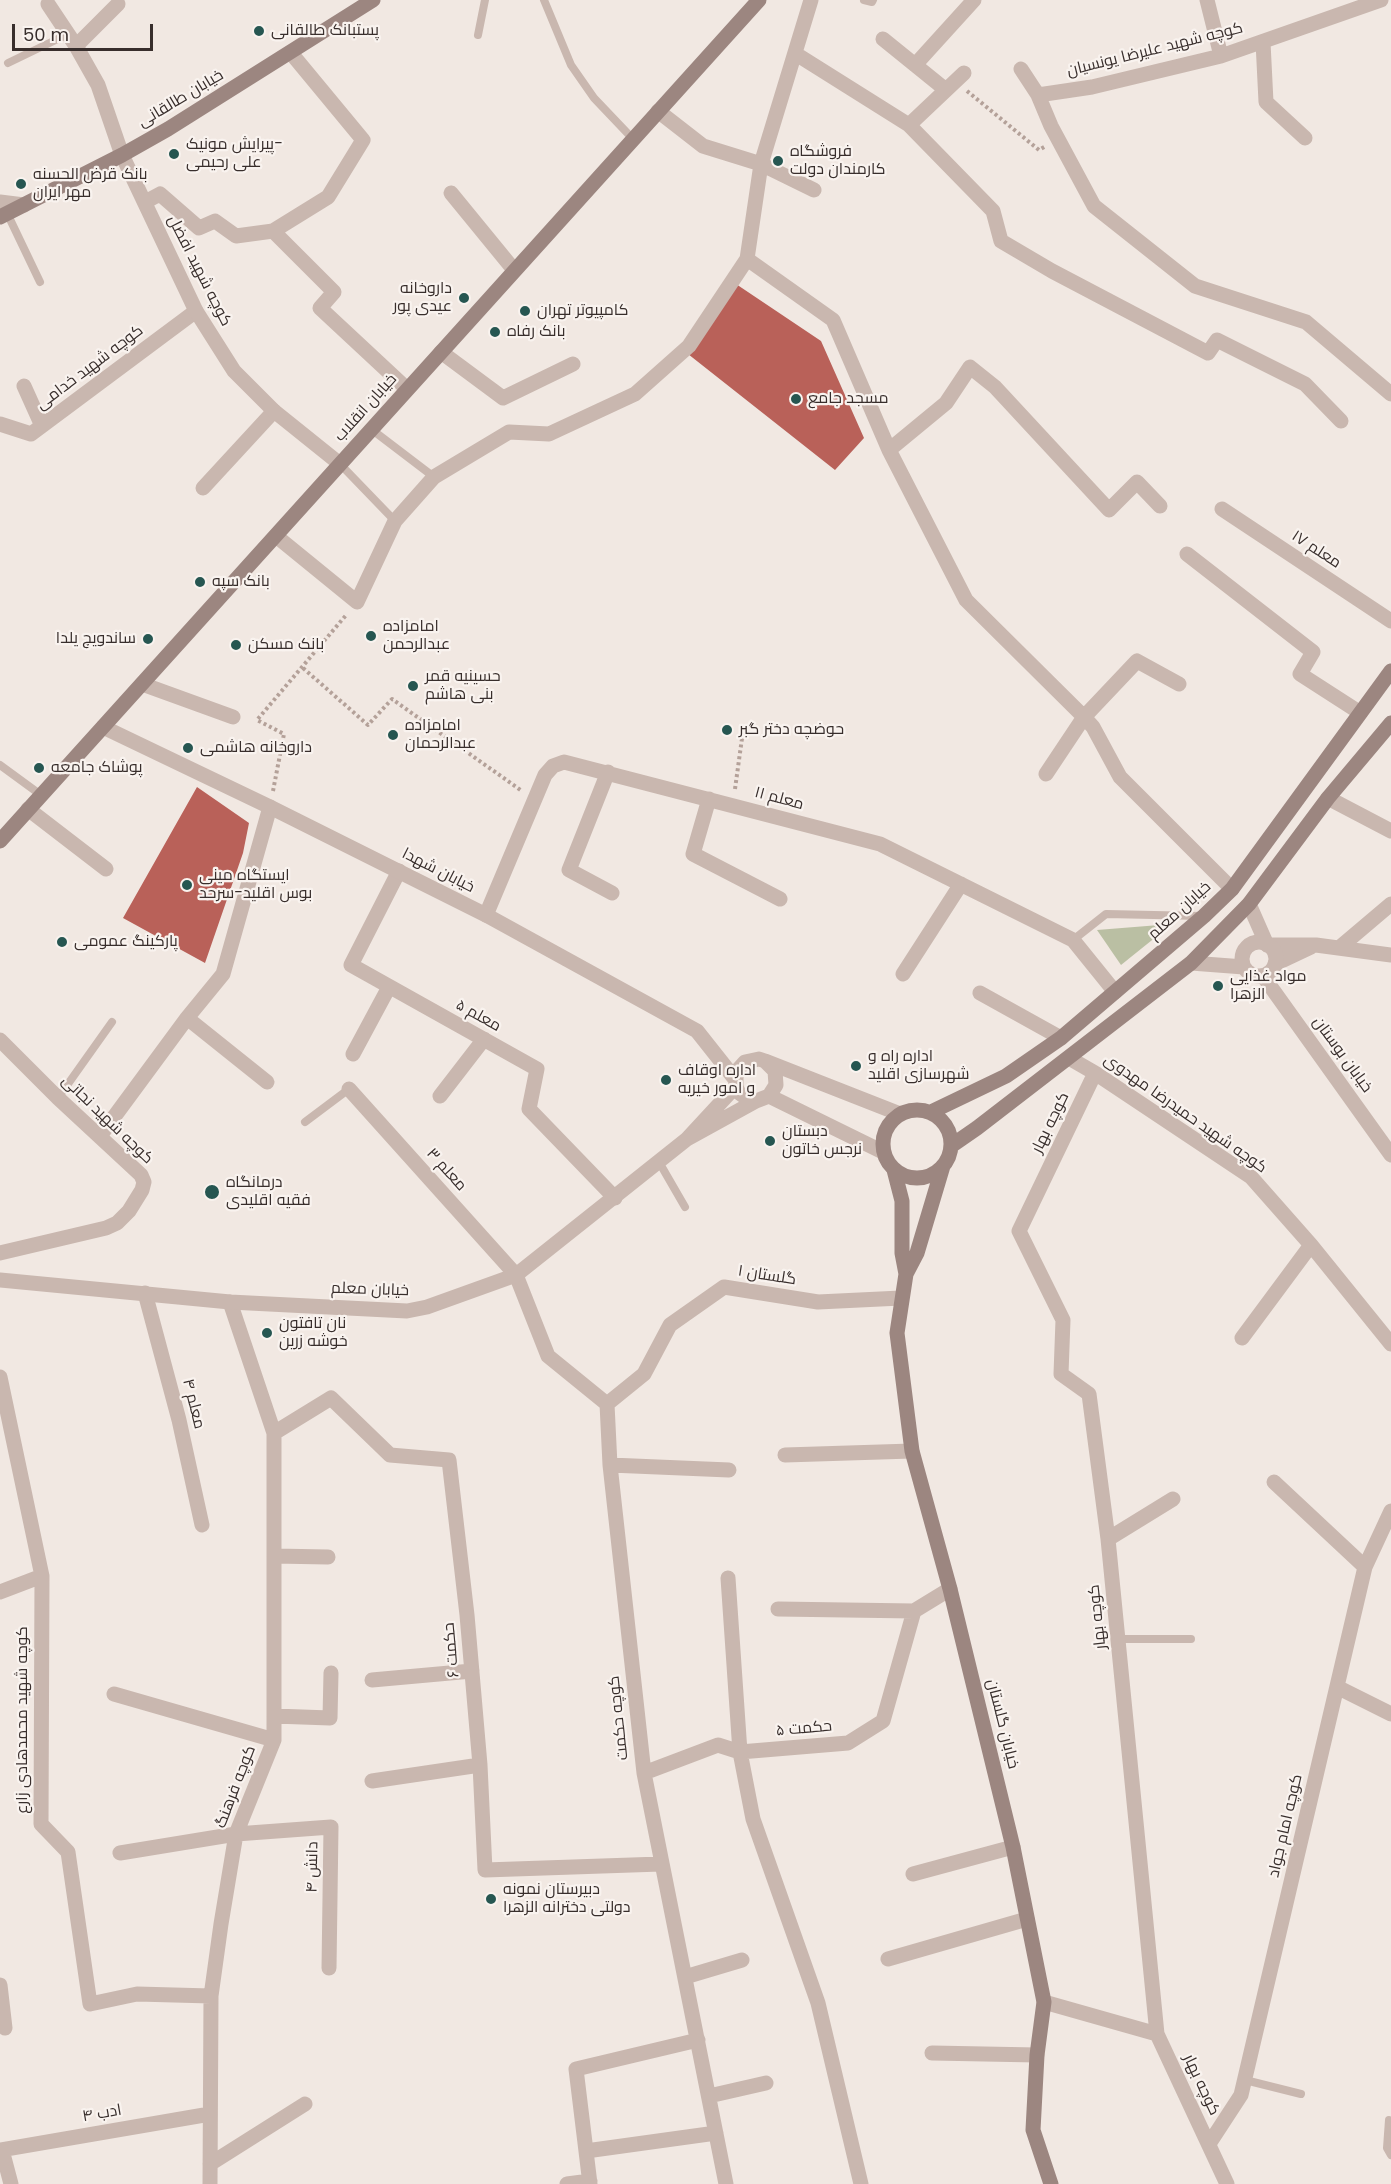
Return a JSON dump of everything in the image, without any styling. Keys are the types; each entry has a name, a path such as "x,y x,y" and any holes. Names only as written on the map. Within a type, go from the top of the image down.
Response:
{"main road":[{"name":"خیابان طالقانی","path":"2,211 24,205 122,155 373,0"},
{"name":"خیابان انقلاب","path":"0,841 759,0"},
{"name":"خیابان معلم","path":"931,1112 1006,1076 1061,1038 1204,916 1232,889 1391,671"},
{"path":"951,1146 1191,963 1250,904 1328,798 1391,723"},
{"path":"906,1274 917,1253 943,1166 949,1156 950,1136 940,1118 931,1112 920,1110 910,1110 900,1114 887,1126 883,1152 894,1170 904,1176 914,1178 935,1173 943,1166"},
{"path":"894,1170 902,1201 902,1253 906,1274"},
{"name":"خیابان گلستان","path":"906,1274 897,1333 912,1451 950,1589 1013,1847 1044,2002 1037,2055 1033,2130 1051,2184"}],"street":[{"path":"276,536 357,602 395,521 434,477 509,432 549,434 635,394 689,345 747,259 761,164 811,0"},
{"path":"915,65 974,0"},
{"path":"1207,0 1221,56"},
{"name":"کوچه شهید علیرضا یونسیان","path":"1038,95 1092,87 1221,56 1381,0"},
{"name":"کوچه شهید افضل","path":"48,4 98,85 122,155 196,311 234,371 274,411 340,464"},
{"path":"72,40 118,4"},
{"path":"883,39 915,65 955,81 909,125"},
{"path":"1263,42 1266,102 1305,138"},
{"path":"145,202 160,194 199,228 215,221 236,236 273,231 328,197 363,140 291,52"},
{"path":"796,54 909,125 993,211 1001,241 1052,271 1208,353 1217,340 1305,384 1341,421"},
{"path":"1021,69 1038,95 1059,141 1094,206 1195,286 1306,322 1391,394"},
{"path":"658,111 703,146 761,164 813,190"},
{"path":"451,193 514,270"},
{"path":"273,231 334,292 320,308 407,389"},
{"path":"747,259 833,321 889,450 966,600 1084,717 1093,727 1120,777 1232,889"},
{"name":"کوچه شهید خدامی","path":"0,424 31,434 196,311"},
{"path":"441,352 502,398 573,364"},
{"path":"889,450 945,403 970,368 995,387 1108,510 1137,482 1160,506"},
{"path":"24,386 42,426"},
{"path":"203,488 274,411"},
{"name":"معلم ۱۷","path":"1222,509 1391,621"},
{"path":"1187,554 1313,652 1300,674 1359,712"},
{"path":"1046,774 1084,717 1137,661 1179,684"},
{"path":"142,684 233,717"},
{"name":"خیابان شهدا","path":"103,727 486,915 697,1031 735,1083"},
{"name":"معلم ۱۱","path":"486,915 545,775 553,766 564,762 880,844 1073,940 1115,992"},
{"path":"608,772 570,870 612,893"},
{"path":"1328,798 1391,831"},
{"path":"709,799 693,854 780,899"},
{"path":"100,1136 187,1018 223,974 270,807"},
{"path":"28,809 106,870"},
{"name":"معلم ۵","path":"399,871 351,965 537,1069 529,1109 615,1198"},
{"path":"903,974 961,884"},
{"path":"1191,963 1244,968 1252,975 1263,976 1273,970 1275,953 1267,945 1250,904"},
{"path":"1339,948 1391,904"},
{"path":"1244,968 1242,957 1247,948 1256,943 1316,945 1391,955"},
{"path":"1275,964 1316,945"},
{"name":"خیابان بوستان","path":"1263,976 1391,1155"},
{"path":"353,1054 389,987"},
{"path":"980,993 1061,1038"},
{"path":"187,1018 267,1082"},
{"name":"کوچه شهید نجاتی","path":"0,1040 143,1178 142,1190 129,1211 117,1223 106,1228 0,1253"},
{"path":"440,1096 484,1040"},
{"name":"کوچه شهید حمیدرضا مهدوی","path":"1069,1058 1251,1178 1311,1245 1391,1344"},
{"path":"883,1152 762,1099 743,1097 735,1083 736,1072 745,1062 752,1059 765,1061 900,1114"},
{"path":"762,1099 773,1091 777,1078 771,1065 765,1061"},
{"name":"کوچه بهار","path":"1095,1073 1019,1231 1063,1320 1061,1374 1089,1394 1108,1539 1157,2034 1227,2184"},
{"name":"خیابان معلم","path":"0,1280 230,1302 407,1311 427,1307 516,1275 687,1139 735,1083"},
{"name":"معلم ۳","path":"349,1089 516,1275"},
{"name":"خیابان معلم","path":"687,1139 762,1099"},
{"path":"1242,1338 1311,1245"},
{"path":"516,1275 548,1356 607,1404"},
{"name":"گلستان ۱","path":"607,1404 644,1374 670,1325 724,1287 818,1302 901,1298"},
{"name":"معلم ۴","path":"145,1293 179,1420 202,1525"},
{"name":"کوچه فرهنگ","path":"210,2184 211,1996 236,1834 274,1740 274,1433 230,1302"},
{"name":"کوچه شهید محمدهادی زارع","path":"0,1377 42,1576 41,1824 68,1852 90,2004 137,1994 211,1996"},
{"name":"حکمت ۶","path":"274,1433 331,1398 390,1455 448,1460 480,1765 485,1870 661,1864"},
{"name":"کوچه حکمت","path":"607,1404 610,1466 644,1773 726,2184"},
{"path":"785,1455 912,1451"},
{"path":"610,1466 729,1470"},
{"path":"1274,1482 1365,1567"},
{"path":"1108,1539 1173,1499"},
{"name":"کوچه امام جواد","path":"1209,2144 1241,2095 1365,1567 1391,1511"},
{"path":"274,1556 328,1557"},
{"path":"0,1592 42,1576"},
{"path":"729,1578 740,1752 753,1819 818,2002 861,2184"},
{"path":"778,1609 915,1611 950,1589"},
{"name":"حکمت ۵","path":"644,1773 718,1745 740,1752 848,1743 883,1721 915,1611"},
{"path":"372,1680 471,1671"},
{"path":"274,1716 330,1718 331,1673"},
{"path":"1338,1687 1391,1714"},
{"path":"114,1694 274,1740"},
{"path":"372,1781 480,1765"},
{"name":"دانش ۴","path":"236,1834 331,1827 329,1968"},
{"path":"120,1853 236,1834"},
{"path":"913,1874 1013,1847"},
{"path":"888,1959 1026,1919"},
{"path":"685,1977 742,1960"},
{"path":"0,1985 5,2028"},
{"path":"1044,2002 1157,2034"},
{"path":"567,2184 590,2182 576,2069 698,2040"},
{"path":"932,2053 1037,2055"},
{"path":"709,2096 766,2083"},
{"path":"210,2164 306,2104"},
{"name":"ادب ۴","path":"1,2150 210,2114"},
{"path":"586,2151 716,2133"},
{"path":"1,2150 11,2184"}],"lane":[{"path":"478,35 485,0"},
{"path":"544,0 571,65 594,98 633,139"},
{"path":"864,0 872,2 873,0"},
{"path":"8,63 72,40"},
{"path":"2,211 40,282"},
{"path":"371,429 434,477"},
{"path":"340,464 395,521"},
{"path":"0,765 42,795"},
{"path":"1073,940 1106,914 1204,916"},
{"path":"58,1098 112,1022"},
{"path":"305,1122 349,1089"},
{"path":"659,1162 685,1207"},
{"path":"1118,1639 1191,1639"},
{"path":"1245,2080 1301,2094"},
{"path":"1389,2120 1387,2148 1391,2155"}],"path":[{"path":"955,81 1039,150 1059,141"},
{"path":"270,807 284,734 257,720 357,602"},
{"path":"303,668 368,725 392,699 534,799"},
{"path":"733,805 743,730"}],"green space":[{"path":"1172,924 1121,965 1097,930"}],"building":[{"name":"مسجد جامع","path":"736,284 821,341 864,438 835,470 688,354"},
{"name":"ایستگاه مینی بوس اقلید-سرحد","path":"197,787 249,823 243,853 205,963 123,918"}],"place":[{"name":"پستبانک طالقانی","path":"259,31"},
{"name":"پیرایش مونیک- علی رحیمی","path":"174,154"},
{"name":"فروشگاه کارمندان دولت","path":"778,161"},
{"name":"بانک قرض الحسنه مهر ایران","path":"21,184"},
{"name":"داروخانه عیدی پور","path":"464,298"},
{"name":"کامپیوتر تهران","path":"525,311"},
{"name":"بانک رفاه","path":"495,332"},
{"name":"مسجد جامع","path":"796,399"},
{"name":"بانک سپه","path":"200,582"},
{"name":"امامزاده عبدالرحمن","path":"371,636"},
{"name":"ساندویچ یلدا","path":"148,639"},
{"name":"بانک مسکن","path":"236,645"},
{"name":"حسینیه قمر بنی هاشم","path":"413,686"},
{"name":"حوضچه دختر گبر","path":"727,730"},
{"name":"امامزاده عبدالرحمان","path":"393,735"},
{"name":"داروخانه هاشمی","path":"188,748"},
{"name":"پوشاک جامعه","path":"39,768"},
{"name":"ایستگاه مینی بوس اقلید-سرحد","path":"187,885"},
{"name":"پارکینگ عمومی","path":"62,942"},
{"name":"مواد غذایی الزهرا","path":"1218,986"},
{"name":"اداره راه و شهرسازی اقلید","path":"856,1066"},
{"name":"اداره اوقاف و امور خیریه","path":"666,1080"},
{"name":"دبستان نرجس خاتون","path":"770,1141"},
{"name":"درمانگاه فقیه اقلیدی","path":"212,1192"},
{"name":"نان تافتون خوشه زرین","path":"267,1333"},
{"name":"دبیرستان نمونه دولتی دخترانه الزهرا","path":"491,1899"}]}
